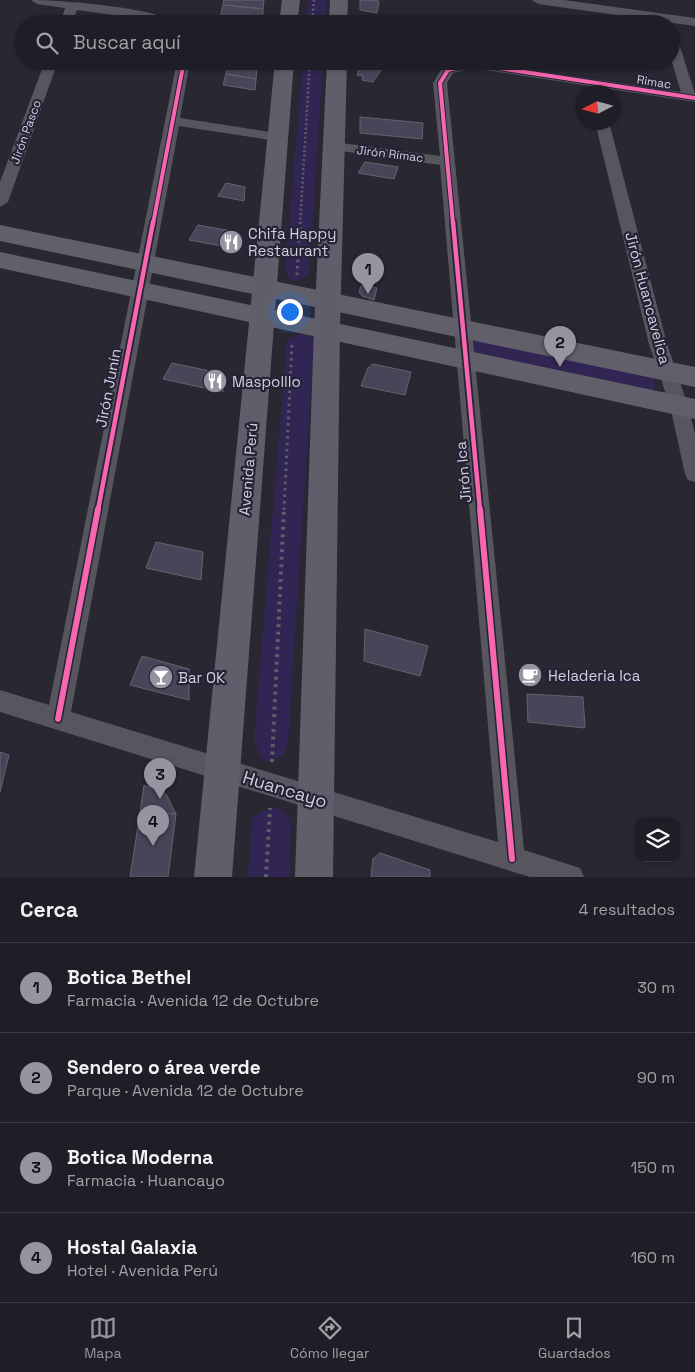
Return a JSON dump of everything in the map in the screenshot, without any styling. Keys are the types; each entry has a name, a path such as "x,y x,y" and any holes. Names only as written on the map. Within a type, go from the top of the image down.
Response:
{"main road":[{"path":"289,15 291,0"},
{"path":"338,15 339,0"},
{"name":"Avenida Perú","path":"213,877 262,301 284,70"},
{"path":"314,877 328,314 337,70"},
{"path":"0,232 146,263 262,301 294,323 328,314 462,328 695,377"},
{"path":"0,260 140,290 262,301 296,294 328,314 465,358 687,407"}],"street":[{"path":"37,0 72,5 113,6 144,15"},
{"path":"538,0 642,15"},
{"path":"645,0 649,15"},
{"path":"69,15 72,5"},
{"path":"680,21 695,22"},
{"path":"680,63 692,98"},
{"name":"Jirón Pasco","path":"0,202 49,70"},
{"name":"Jirón Junín","path":"58,719 182,70"},
{"name":"Rimac","path":"440,84 448,70"},
{"name":"Rimac","path":"502,70 578,85"},
{"name":"Jirón Ica","path":"440,84 512,859"},
{"name":"Rimac","path":"620,91 692,98"},
{"path":"172,122 277,137"},
{"name":"Jirón Huancavelica","path":"604,130 667,371 687,407 695,474"},
{"name":"Jirón Rímac","path":"334,146 447,161"},
{"name":"Huancayo","path":"0,701 571,877"}],"path":[{"path":"313,15 314,0"},
{"path":"296,294 309,70"},
{"path":"266,877 294,323"}],"shaded area":[{"path":"308,0 327,0 326,15 307,15"},
{"path":"302,70 322,70 309,272 306,277 295,281 289,279 285,270"},
{"path":"302,334 310,336 314,342 288,743 284,754 268,763 260,757 254,739 287,339"},
{"path":"469,339 654,376 655,398 471,357"},
{"path":"274,808 284,811 291,824 289,877 248,877 252,818 262,811"}],"building":[{"path":"224,0 264,0 263,9 223,5"},
{"path":"360,0 379,1 377,13 360,10"},
{"path":"223,5 263,9 263,15 221,15"},
{"path":"227,70 257,70 256,79 226,74"},
{"path":"359,70 381,70 373,82 362,80 363,76 357,75"},
{"path":"226,74 256,79 255,90 223,85"},
{"path":"360,117 423,123 422,139 360,133"},
{"path":"365,162 398,167 394,179 358,173"},
{"path":"226,183 245,187 244,201 218,196"},
{"path":"198,225 237,232 238,249 189,240"},
{"path":"361,286 377,288 374,300 362,296 359,292"},
{"path":"172,363 224,374 223,392 163,379"},
{"path":"373,364 411,372 405,395 361,386 368,368"},
{"path":"156,542 203,552 201,580 146,568"},
{"path":"365,629 428,646 420,676 364,661"},
{"name":"Bar OK","path":"142,656 189,669 189,700 130,685"},
{"path":"527,694 583,697 585,728 528,722"},
{"path":"0,752 9,755 0,792"},
{"path":"144,785 166,794 176,814 140,813"},
{"path":"140,813 176,814 168,877 130,877"},
{"path":"380,853 430,870 430,877 371,877 373,859"}],"cycle path":[{"path":"58,719 182,70"},
{"path":"448,70 440,83 512,859"},
{"path":"511,70 695,98"}],"place":[{"name":"Chifa Happy Restaurant","path":"231,242"},
{"name":"Botica Bethel","path":"368,294"},
{"name":"Sendero o área verde","path":"560,367"},
{"name":"Maspolllo","path":"215,381"},
{"name":"Heladeria Ica","path":"530,675"},
{"name":"Bar OK","path":"161,677"},
{"name":"Botica Moderna","path":"160,799"},
{"name":"Hostal Galaxia","path":"153,846"}]}
